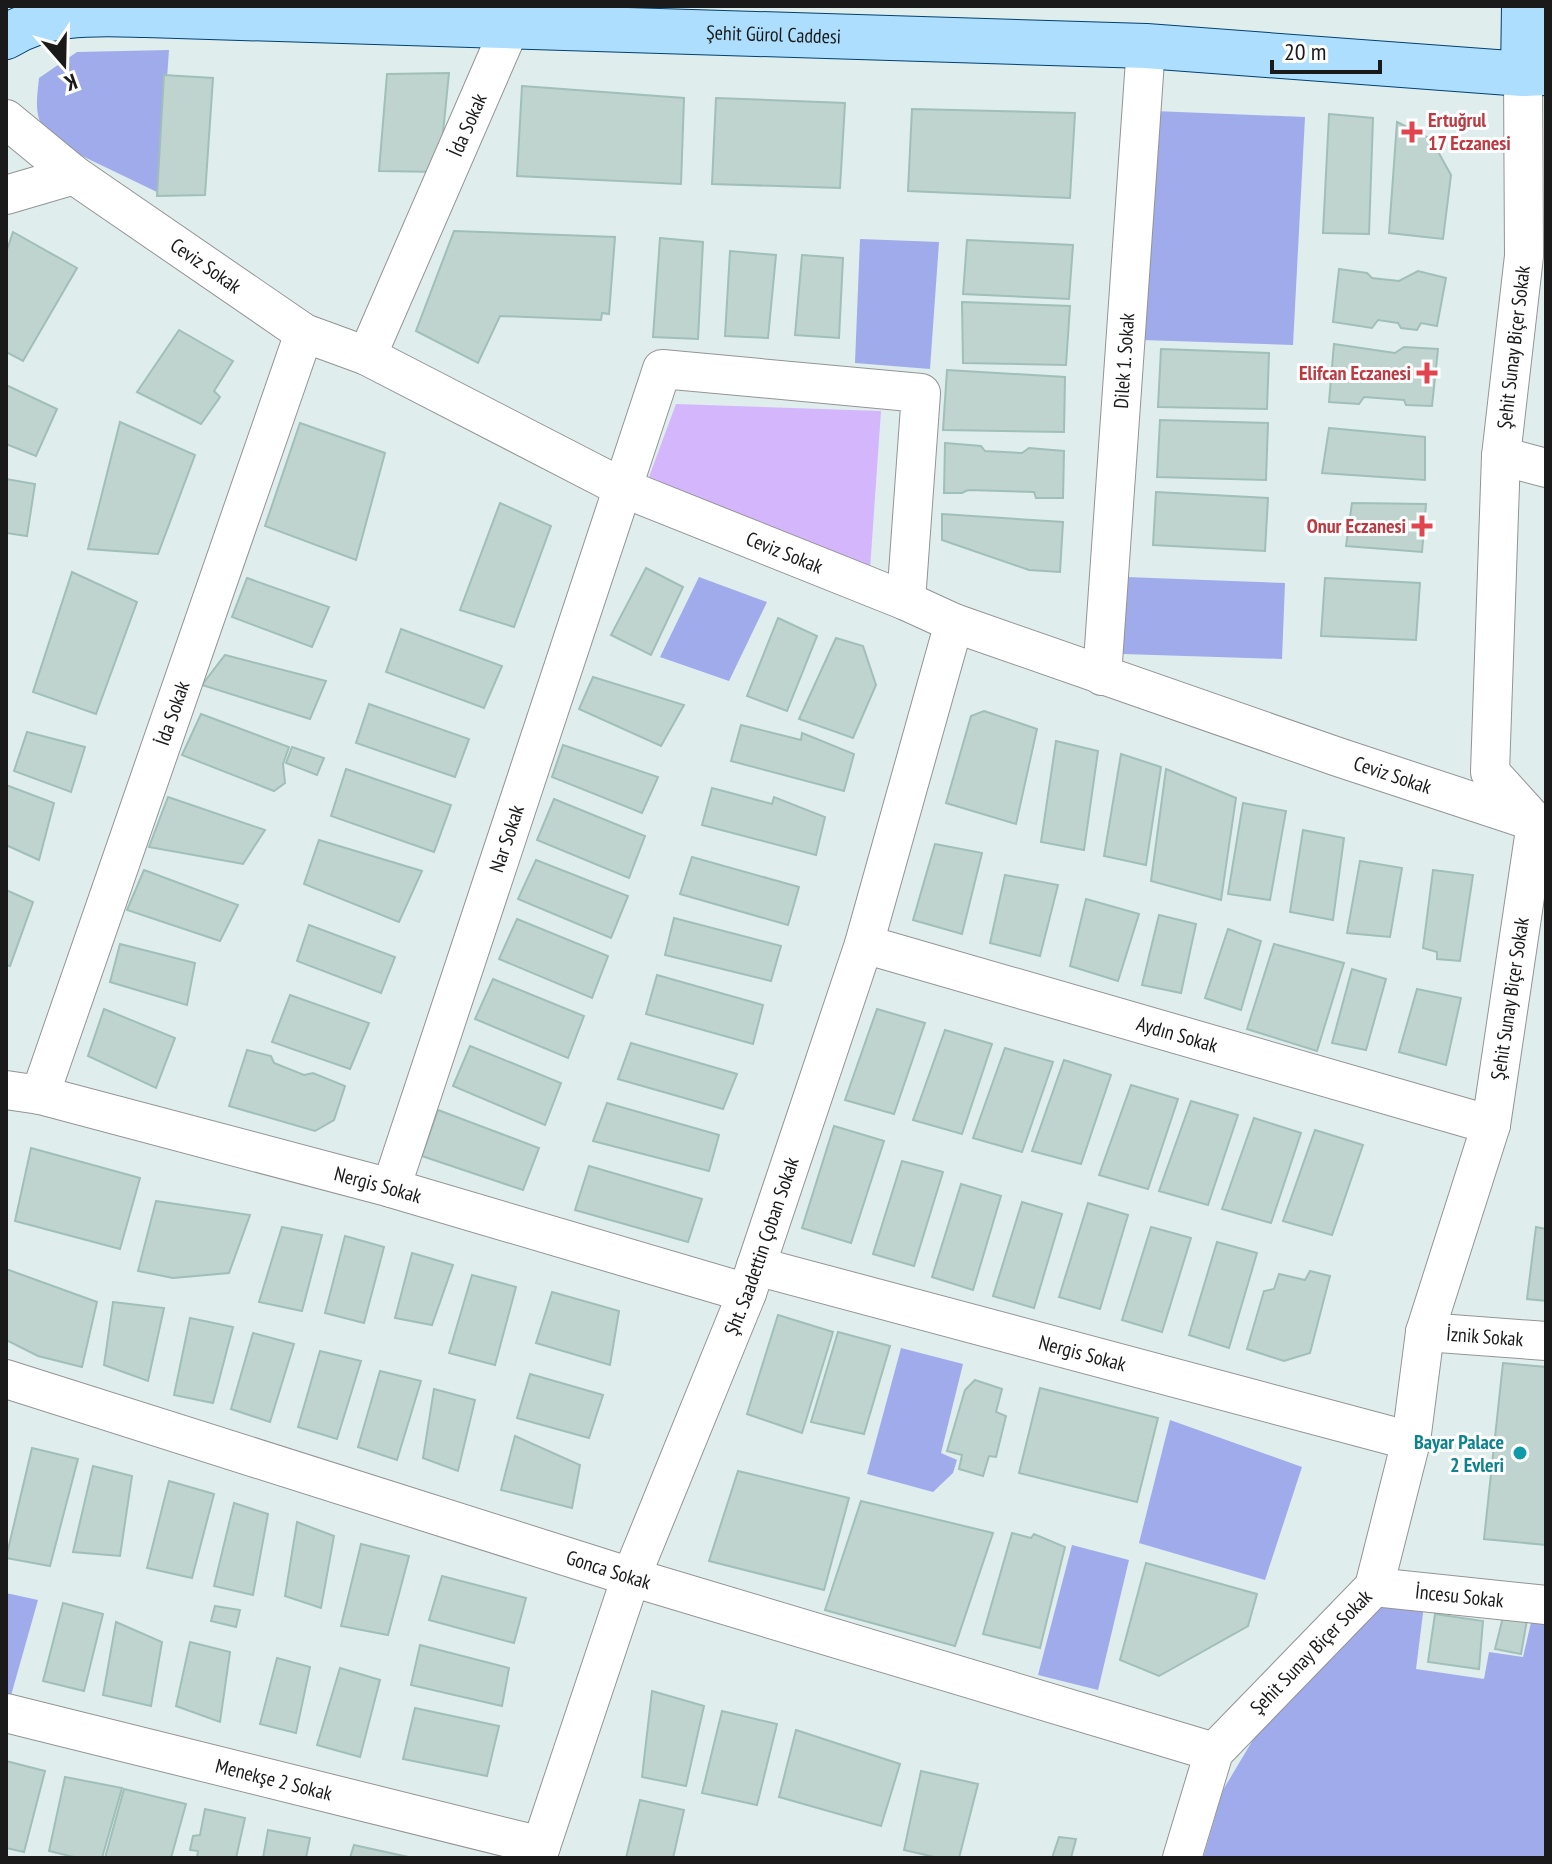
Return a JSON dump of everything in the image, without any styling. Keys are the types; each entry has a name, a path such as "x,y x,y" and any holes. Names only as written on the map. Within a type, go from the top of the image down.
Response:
{"main road":[{"path":"1535,73 1524,6 1546,8"},
{"name":"Şehit Gürol Caddesi","path":"6,37 17,30 72,13 1146,46 1535,73"}],"street":[{"name":"İda Sokak","path":"367,356 511,25"},
{"name":"Dilek 1. Sokak","path":"1102,676 1146,46"},
{"name":"Şehit Sunay Biçer Sokak","path":"1182,1858 1214,1752 1374,1587 1411,1441 1425,1332 1491,1125 1541,824 1490,772 1501,456 1535,259 1535,73"},
{"name":"Ceviz Sokak","path":"6,119 74,175 304,333 367,356 623,488 954,623 1541,824"},
{"path":"6,195 74,175"},
{"name":"İda Sokak","path":"23,1093 304,333"},
{"name":"Nar Sokak","path":"391,1188 662,369 921,393 906,601"},
{"path":"1501,456 1546,468"},
{"name":"Şht. Saadettin Çoban Sokak","path":"539,1852 631,1577 752,1280 864,944 954,623"},
{"name":"Aydın Sokak","path":"864,944 1491,1125"},
{"name":"Nergis Sokak","path":"23,1093 752,1280 1411,1441"},
{"name":"İznik Sokak","path":"1425,1332 1546,1341"},
{"name":"Gonca Sokak","path":"6,1379 631,1577 1214,1752"},
{"name":"İncesu Sokak","path":"1374,1587 1546,1605"},
{"name":"Menekşe 2 Sokak","path":"6,1713 539,1852"}],"shaded area":[{"path":"169,50 159,193 51,141 38,111 39,78 77,52"},
{"path":"1154,111 1305,117 1293,345 1142,340"},
{"path":"860,239 939,242 930,369 855,363"},
{"path":"676,404 881,411 870,569 649,477"},
{"path":"699,577 767,602 729,681 660,657"},
{"path":"1126,577 1285,583 1282,659 1123,654"},
{"path":"901,1348 963,1364 941,1453 957,1460 953,1473 933,1492 867,1474"},
{"path":"1170,1420 1302,1467 1265,1580 1139,1543"},
{"path":"1072,1545 1129,1560 1098,1690 1038,1675"},
{"path":"6,1593 38,1600 10,1699 6,1698"},
{"path":"1385,1600 1424,1605 1416,1669 1484,1679 1489,1652 1523,1657 1532,1618 1546,1619 1546,1858 1203,1858 1223,1790 1272,1708"}],"building":[{"path":"449,73 439,172 379,171 387,74"},
{"path":"164,75 213,78 205,195 157,196"},
{"path":"522,86 684,98 681,184 517,176"},
{"path":"716,98 845,103 840,188 712,184"},
{"path":"912,109 1075,113 1070,198 908,191"},
{"path":"1329,114 1373,118 1369,234 1323,233"},
{"path":"1397,122 1431,139 1451,175 1443,239 1389,233"},
{"path":"454,231 615,237 609,314 602,313 601,320 500,316 478,363 416,331"},
{"path":"13,232 77,268 23,361 6,352 6,253"},
{"path":"660,238 703,242 698,339 653,337"},
{"path":"967,240 1073,245 1069,299 963,294"},
{"path":"730,251 776,255 768,338 725,336"},
{"path":"802,255 843,258 839,338 795,335"},
{"path":"1339,269 1399,281 1418,271 1446,278 1437,326 1421,323 1417,330 1378,320 1372,328 1333,322"},
{"path":"962,302 1070,306 1066,365 963,363"},
{"path":"179,330 233,361 214,391 220,397 201,424 137,392"},
{"path":"1334,344 1395,353 1404,347 1438,349 1432,406 1406,405 1404,400 1364,397 1359,404 1329,402"},
{"path":"1161,349 1269,353 1267,409 1158,407"},
{"path":"947,370 1065,377 1064,432 943,430"},
{"path":"6,385 57,409 36,456 6,444"},
{"path":"1160,420 1268,423 1266,480 1157,477"},
{"path":"120,422 195,455 158,554 88,549"},
{"path":"300,423 385,453 356,560 265,526"},
{"path":"1329,428 1425,437 1425,480 1322,473"},
{"path":"945,443 981,446 985,451 1022,453 1029,448 1064,451 1063,498 1036,498 1034,492 968,490 944,493"},
{"path":"6,479 35,484 27,536 6,533"},
{"path":"1156,492 1268,498 1265,551 1153,545"},
{"path":"500,503 551,526 514,627 460,610"},
{"path":"1352,503 1426,504 1422,552 1346,546"},
{"path":"942,514 1063,522 1060,572 1029,570 942,540"},
{"path":"646,568 683,587 651,655 611,635"},
{"path":"72,572 137,602 96,714 33,692"},
{"path":"247,578 329,607 312,647 232,617"},
{"path":"1325,578 1420,583 1416,640 1321,636"},
{"path":"778,618 817,636 787,711 747,696"},
{"path":"401,629 502,666 484,708 386,672"},
{"path":"836,638 863,646 876,685 853,738 799,719"},
{"path":"225,655 326,681 310,719 202,685"},
{"path":"593,677 684,705 661,746 579,709"},
{"path":"369,704 469,739 455,777 356,743"},
{"path":"984,711 1037,729 1016,824 946,803 971,716"},
{"path":"201,714 289,747 283,764 285,783 274,791 182,755"},
{"path":"741,725 801,740 802,733 854,754 844,791 731,761"},
{"path":"27,732 85,747 71,792 14,771"},
{"path":"1056,741 1098,751 1084,850 1041,842"},
{"path":"563,745 658,777 642,813 552,777"},
{"path":"292,747 324,758 317,775 286,763"},
{"path":"1121,754 1161,767 1146,865 1104,856"},
{"path":"346,769 451,805 434,852 331,816"},
{"path":"1166,769 1236,798 1221,900 1151,881"},
{"path":"6,785 54,803 39,860 6,845"},
{"path":"712,788 772,804 774,797 825,817 816,855 702,825"},
{"path":"168,797 265,830 243,864 149,847"},
{"path":"554,799 645,836 629,878 537,840"},
{"path":"1243,803 1286,811 1270,900 1228,894"},
{"path":"1303,830 1344,838 1333,920 1290,912"},
{"path":"319,840 422,871 399,922 304,884"},
{"path":"935,844 982,853 962,934 913,920"},
{"path":"692,857 799,887 788,925 680,894"},
{"path":"536,860 628,896 611,938 518,899"},
{"path":"1360,861 1402,868 1390,937 1347,933"},
{"path":"144,870 238,905 220,941 127,910"},
{"path":"1433,870 1473,875 1460,961 1437,959 1437,952 1423,948"},
{"path":"1005,875 1058,885 1040,956 990,943"},
{"path":"6,890 33,902 10,966 6,965"},
{"path":"1086,899 1139,914 1118,981 1070,966"},
{"path":"1159,915 1196,924 1181,993 1142,985"},
{"path":"674,918 781,946 771,981 665,955"},
{"path":"517,919 608,956 592,998 499,959"},
{"path":"309,925 395,957 381,993 297,961"},
{"path":"1228,929 1261,941 1241,1010 1205,998"},
{"path":"120,944 195,963 187,1005 110,982"},
{"path":"1274,944 1344,963 1317,1051 1247,1029"},
{"path":"1352,969 1386,979 1366,1050 1332,1043"},
{"path":"657,975 763,1005 753,1044 646,1014"},
{"path":"493,979 584,1016 568,1058 475,1019"},
{"path":"1417,989 1461,998 1446,1065 1399,1052"},
{"path":"290,995 369,1023 350,1069 272,1042"},
{"path":"104,1009 175,1038 156,1088 88,1056"},
{"path":"877,1009 925,1023 894,1114 845,1100"},
{"path":"945,1030 992,1044 962,1134 913,1120"},
{"path":"631,1043 737,1074 723,1109 618,1079"},
{"path":"470,1046 561,1083 545,1125 453,1086"},
{"path":"1005,1048 1053,1062 1022,1152 973,1138"},
{"path":"247,1050 271,1056 274,1063 304,1075 313,1073 345,1086 334,1120 315,1131 229,1106"},
{"path":"1064,1060 1111,1075 1081,1164 1032,1151"},
{"path":"1131,1085 1178,1099 1148,1189 1099,1175"},
{"path":"1191,1101 1238,1115 1208,1205 1159,1191"},
{"path":"607,1103 719,1135 709,1171 593,1141"},
{"path":"438,1110 539,1148 523,1190 422,1156"},
{"path":"1254,1118 1301,1133 1271,1223 1222,1209"},
{"path":"834,1126 884,1141 851,1243 802,1228"},
{"path":"1315,1130 1363,1145 1332,1235 1283,1221"},
{"path":"31,1148 140,1178 120,1249 15,1221"},
{"path":"902,1161 943,1172 914,1266 873,1254"},
{"path":"589,1166 702,1199 688,1242 575,1210"},
{"path":"961,1184 1001,1196 973,1290 932,1277"},
{"path":"156,1201 250,1215 229,1273 173,1278 138,1271"},
{"path":"1022,1202 1062,1214 1034,1308 993,1296"},
{"path":"1088,1203 1128,1215 1100,1309 1059,1297"},
{"path":"282,1227 322,1235 302,1311 259,1302"},
{"path":"1151,1227 1191,1238 1162,1332 1122,1320"},
{"path":"1536,1227 1546,1229 1546,1301 1527,1299"},
{"path":"345,1236 384,1247 364,1323 325,1313"},
{"path":"1217,1242 1257,1253 1229,1348 1189,1335"},
{"path":"412,1253 453,1265 432,1325 395,1318"},
{"path":"6,1269 97,1302 82,1367 38,1356 6,1340"},
{"path":"1310,1271 1330,1276 1310,1353 1284,1361 1247,1349 1264,1291 1274,1289 1279,1274 1305,1280"},
{"path":"472,1275 516,1287 495,1365 449,1353"},
{"path":"552,1292 619,1311 610,1365 536,1343"},
{"path":"113,1302 164,1308 148,1381 104,1365"},
{"path":"778,1315 833,1332 802,1433 747,1414"},
{"path":"190,1318 233,1327 213,1403 174,1395"},
{"path":"838,1332 890,1346 864,1434 811,1422"},
{"path":"253,1333 294,1344 270,1422 231,1409"},
{"path":"320,1351 361,1361 337,1439 298,1427"},
{"name":"Bayar Palace 2 Evleri","path":"1503,1363 1546,1367 1546,1545 1484,1539"},
{"path":"380,1371 421,1381 397,1460 358,1447"},
{"path":"530,1374 603,1395 589,1438 517,1418"},
{"path":"975,1380 1002,1389 996,1412 1006,1416 996,1457 989,1456 983,1476 959,1469 962,1455 947,1451 965,1390"},
{"path":"1040,1388 1158,1418 1137,1502 1019,1473"},
{"path":"434,1389 475,1400 458,1471 423,1458"},
{"path":"515,1436 580,1465 572,1508 501,1490"},
{"path":"32,1448 78,1459 50,1566 6,1558"},
{"path":"93,1466 132,1476 120,1556 73,1552"},
{"path":"738,1471 849,1498 824,1590 709,1561"},
{"path":"169,1481 214,1494 192,1578 147,1568"},
{"path":"861,1501 993,1533 955,1646 825,1610"},
{"path":"234,1503 268,1514 253,1595 214,1586"},
{"path":"297,1522 334,1536 321,1608 285,1596"},
{"path":"1012,1533 1031,1538 1034,1534 1065,1547 1040,1648 983,1634"},
{"path":"361,1544 409,1556 388,1635 341,1626"},
{"path":"1146,1563 1257,1594 1248,1626 1159,1676 1120,1660"},
{"path":"442,1576 526,1598 514,1643 429,1620"},
{"path":"63,1603 103,1614 84,1691 43,1681"},
{"path":"215,1606 240,1610 236,1627 211,1621"},
{"path":"1435,1614 1483,1621 1479,1669 1428,1662"},
{"path":"1503,1617 1527,1620 1521,1654 1495,1649"},
{"path":"116,1622 162,1642 151,1706 103,1695"},
{"path":"190,1642 230,1652 220,1722 176,1706"},
{"path":"420,1645 509,1668 502,1706 411,1685"},
{"path":"277,1658 310,1667 296,1733 260,1724"},
{"path":"340,1668 380,1680 360,1757 317,1745"},
{"path":"652,1691 704,1706 686,1786 642,1777"},
{"path":"415,1708 499,1726 487,1776 403,1759"},
{"path":"722,1711 777,1724 757,1805 702,1793"},
{"path":"796,1730 900,1764 881,1826 779,1797"},
{"path":"6,1761 45,1771 24,1852 6,1848"},
{"path":"921,1771 978,1784 959,1858 939,1858 904,1850"},
{"path":"65,1777 122,1788 102,1858 78,1858 49,1851"},
{"path":"124,1789 186,1804 171,1858 105,1858"},
{"path":"640,1800 684,1810 673,1858 626,1858"},
{"path":"205,1809 245,1818 236,1858 197,1858 198,1851 190,1850 193,1836 200,1835"},
{"path":"268,1830 310,1838 306,1858 263,1858"},
{"path":"1059,1837 1076,1839 1071,1858 1052,1858"},
{"path":"354,1845 413,1858 350,1858"}],"place":[{"name":"Ertuğrul 17 Eczanesi","path":"1412,132"},
{"name":"Elifcan Eczanesi","path":"1427,373"},
{"name":"Onur Eczanesi","path":"1422,526"},
{"name":"Bayar Palace 2 Evleri","path":"1520,1453"}]}
